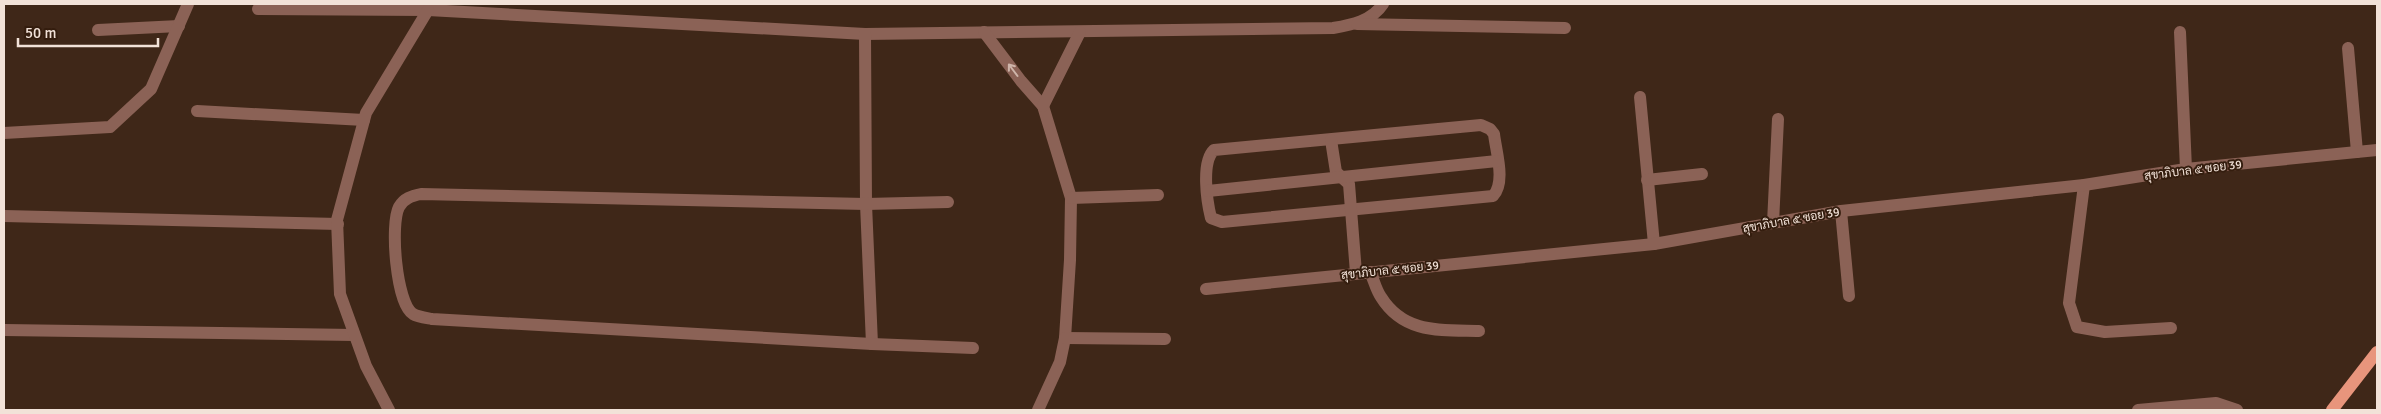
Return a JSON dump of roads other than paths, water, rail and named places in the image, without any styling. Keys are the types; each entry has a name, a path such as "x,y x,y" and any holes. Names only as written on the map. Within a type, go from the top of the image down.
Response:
{"main road":[{"path":"2332,410 2377,352"}],"street":[{"path":"4,133 110,127 151,89 188,4"},
{"path":"1357,24 1383,4"},
{"path":"258,9 428,10 865,34 1332,28 1357,24 1565,28"},
{"path":"389,410 366,366 340,294 338,224 366,113 428,10"},
{"path":"98,30 178,26"},
{"path":"984,32 1021,81 1043,106 1071,198 1070,260 1065,338 1060,362 1038,410"},
{"path":"1043,106 1080,32"},
{"path":"2180,32 2186,169"},
{"path":"865,34 866,204 872,344"},
{"path":"2348,48 2357,152"},
{"path":"1640,97 1654,244"},
{"path":"197,111 364,120"},
{"path":"1773,223 1778,119"},
{"path":"1482,125 1490,129 1494,134 1500,181 1497,192 1493,196 1351,211 1222,222 1211,218 1206,170 1209,154 1214,150 1331,140 1482,125"},
{"path":"1331,140 1336,172 1349,184 1356,273"},
{"name":"สุขาภิบาล ๕ ซอย 39","path":"1206,289 1654,244 1841,211 2084,184 2186,169 2377,150"},
{"path":"1208,191 1497,161"},
{"path":"1647,180 1702,174"},
{"path":"2084,184 2069,303 2077,327 2105,332 2171,328"},
{"path":"948,202 866,204 421,194 408,197 398,208 394,252 404,301 414,314 432,319 973,348"},
{"path":"1071,198 1158,195"},
{"path":"1841,211 1849,296"},
{"path":"4,216 338,224"},
{"path":"1370,272 1381,297 1400,317 1426,330 1479,331"},
{"path":"4,330 354,335"},
{"path":"1065,338 1165,339"},
{"path":"2138,410 2216,403 2237,410"}]}
